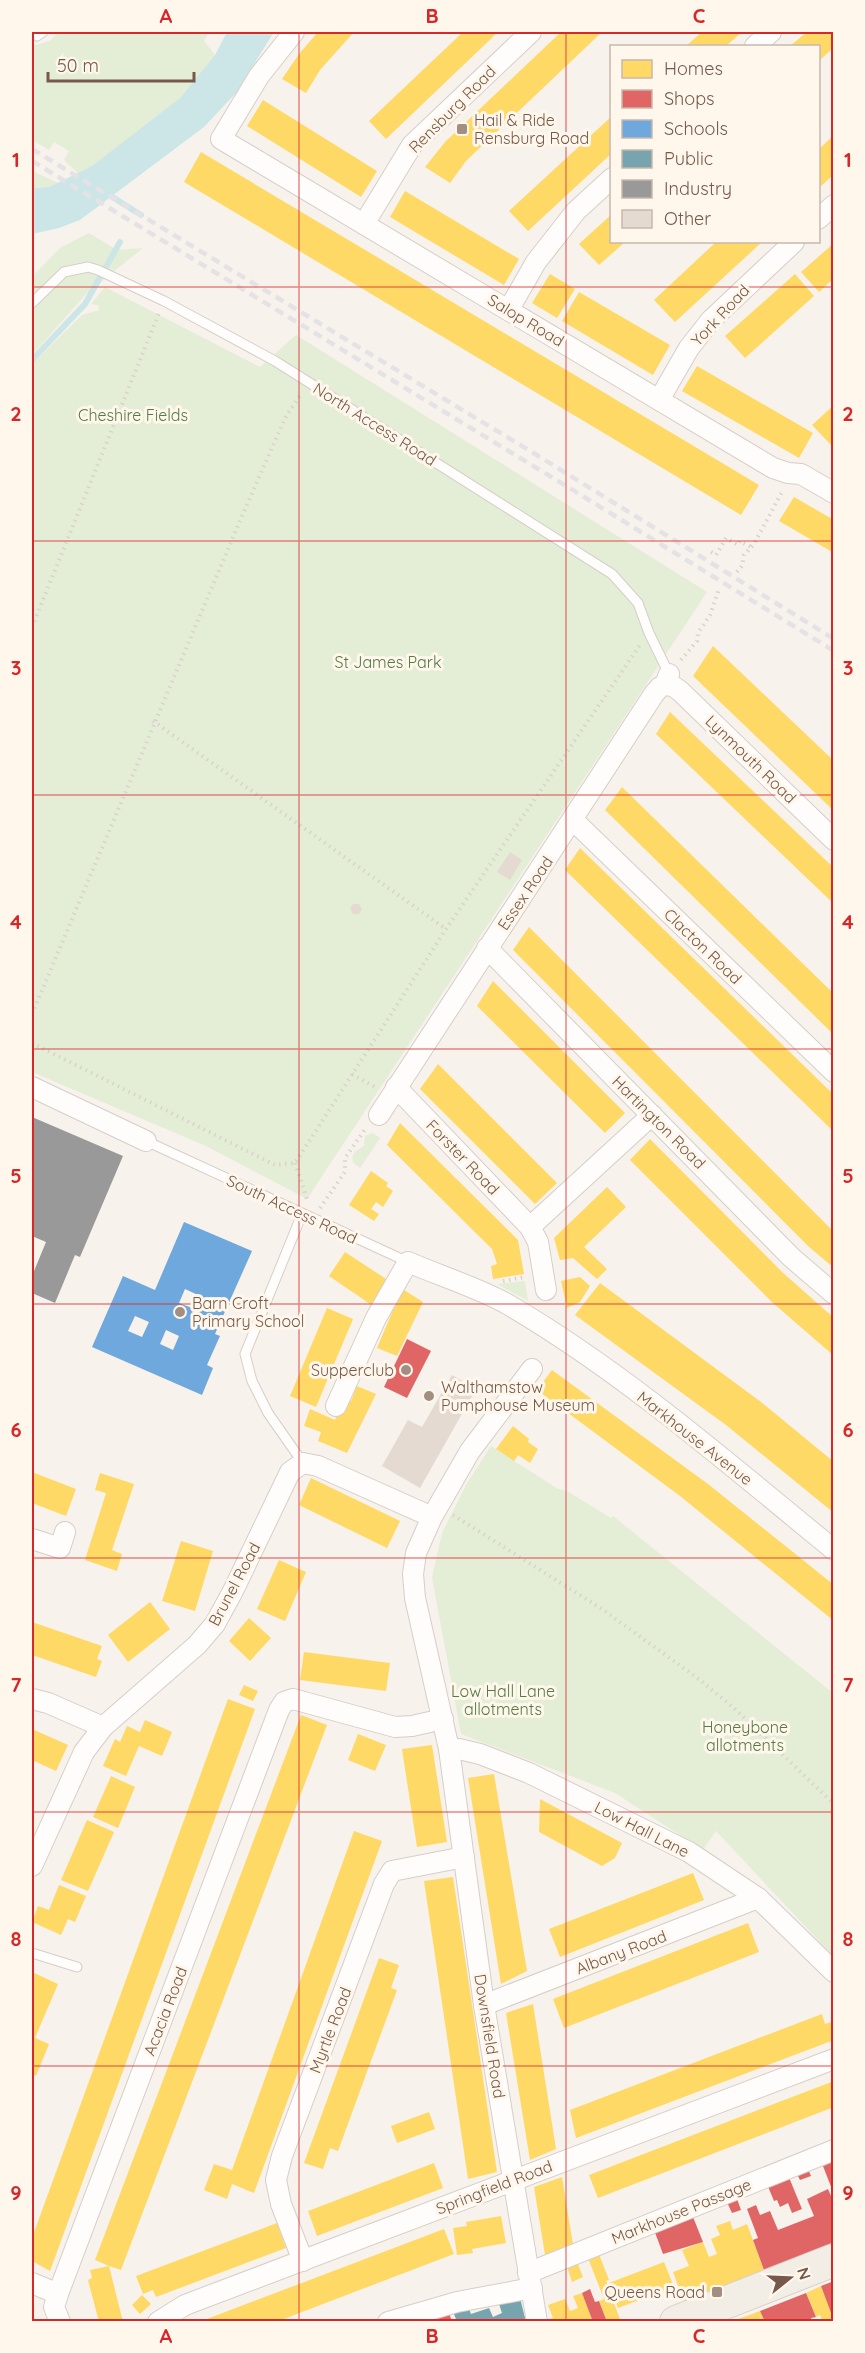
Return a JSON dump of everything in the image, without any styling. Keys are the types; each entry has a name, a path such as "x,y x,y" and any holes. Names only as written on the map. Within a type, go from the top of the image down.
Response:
{"main road":[{"path":"676,2322 834,2260"}],"street":[{"name":"Salop Road","path":"294,32 259,76 221,139 773,468 801,474 830,485"},
{"name":"Rensburg Road","path":"364,224 412,145 531,32"},
{"path":"756,45 771,32"},
{"path":"509,309 536,262 576,211 610,180"},
{"path":"820,218 834,205"},
{"name":"York Road","path":"658,400 689,348 711,320 793,243"},
{"name":"Essex Road","path":"379,1115 654,694 667,679"},
{"name":"Lynmouth Road","path":"667,679 834,840"},
{"name":"Clacton Road","path":"573,820 834,1072"},
{"name":"Hartington Road","path":"488,948 791,1257 834,1294"},
{"name":"South Access Road","path":"32,1088 146,1142"},
{"name":"Forster Road","path":"393,1092 530,1227 538,1242 546,1290"},
{"path":"530,1227 652,1115"},
{"path":"336,1406 376,1318 408,1262"},
{"name":"South Access Road","path":"408,1262 507,1304 551,1333"},
{"name":"Markhouse Avenue","path":"551,1333 574,1346 693,1434 834,1550"},
{"path":"448,1749 415,1598 413,1574 416,1553 434,1514 470,1451 532,1369"},
{"path":"303,1463 318,1466 434,1514"},
{"name":"Brunel Road","path":"33,1859 84,1752 103,1727 197,1645 215,1624 290,1472 303,1463"},
{"path":"33,1543 60,1548 65,1533"},
{"path":"32,1699 48,1703 103,1727"},
{"name":"Acacia Road","path":"60,2322 54,2307 58,2294 279,1710 284,1702 293,1699 305,1701 395,1727 412,1726 443,1719"},
{"name":"Downsfield Road","path":"448,1749 484,2005 537,2322"},
{"name":"Low Hall Lane","path":"448,1749 480,1754 529,1773 689,1852 758,1898 834,1972"},
{"name":"Myrtle Road","path":"303,2261 281,2204 276,2180 282,2156 384,1884 392,1871 464,1857"},
{"name":"Albany Road","path":"484,2005 758,1898"},
{"name":"Springfield Road","path":"158,2322 185,2305 834,2059"},
{"name":"Markhouse Passage","path":"388,2322 530,2281 834,2150"},
{"path":"32,2283 58,2294"}],"lane":[{"path":"32,32 37,36 43,32"},
{"name":"North Access Road","path":"32,303 64,272 88,267 164,301 275,361 612,574 638,603 667,679"},
{"name":"South Access Road","path":"146,1142 408,1262"},
{"path":"302,1214 245,1354 252,1380 268,1413 303,1463"},
{"path":"32,1953 77,1967"}],"path":[{"path":"32,627 159,314"},
{"path":"32,1014 153,721 286,416 303,392 306,381"},
{"path":"737,572 742,567 744,555 754,544 784,488 788,473"},
{"path":"711,552 716,555 726,538 738,545 740,541 751,547"},
{"path":"667,679 697,641 698,633 710,615 719,589"},
{"path":"295,1163 446,929 648,633"},
{"path":"153,721 446,929"},
{"path":"32,1044 275,1164 295,1163"},
{"path":"352,1074 393,1092"},
{"path":"328,1196 345,1172 345,1158 367,1126 379,1115"},
{"path":"295,1163 307,1199"},
{"path":"434,1514 451,1514 603,1610 690,1673 734,1708 834,1804"}],"green space":[{"path":"58,32 209,32 204,41 215,55 180,98 93,166 78,173 64,160 69,151 54,142 49,150 32,140 32,46 50,41"},
{"path":"32,171 58,183 49,187 32,188"},
{"path":"89,233 117,250 143,248 88,292 32,355 32,277 60,248"},
{"name":"St James Park","path":"105,287 260,367 296,335 707,592 307,1199 206,1146 32,1072 32,364 82,315 99,310 98,305 91,304"},
{"path":"373,1133 380,1138 360,1168 353,1162 353,1154 364,1146 365,1136"},
{"path":"525,1281 528,1301 497,1284"},
{"name":"Honeybone allotments","path":"491,1446 558,1489 567,1491 611,1518 613,1516 833,1693 833,1956 716,1831 703,1850 615,1793 461,1734 432,1577 442,1533 466,1485"}],"water":[{"path":"227,32 274,32 236,93 204,127 80,220 32,234 32,188 49,187 92,166 180,98 215,55"}],"building: Homes":[{"path":"318,32 354,32 320,70 306,93 282,79"},
{"path":"463,32 498,32 386,139 369,121"},
{"path":"561,32 602,32 466,161 450,183 425,167 445,142"},
{"path":"702,32 742,32 727,45 687,45"},
{"path":"807,32 834,32 834,47 820,60 820,45 791,45"},
{"path":"263,100 377,171 361,197 247,126"},
{"path":"610,118 610,155 528,231 509,211"},
{"path":"834,135 834,174 820,187 820,148"},
{"path":"201,152 759,485 741,515 184,182"},
{"path":"405,191 519,259 504,285 390,217"},
{"path":"610,216 610,243 624,243 599,265 579,244"},
{"path":"715,243 761,243 675,322 654,300"},
{"path":"834,243 834,278 819,292 801,272"},
{"path":"550,274 575,289 557,318 532,303"},
{"path":"795,274 814,296 745,358 725,336"},
{"path":"579,292 670,345 653,375 562,321"},
{"path":"697,366 813,433 799,458 682,391"},
{"path":"834,405 834,443 831,445 812,425"},
{"path":"794,497 834,520 834,553 779,521"},
{"path":"713,646 834,761 834,811 693,676"},
{"path":"670,712 834,868 834,904 656,734"},
{"path":"622,787 834,994 834,1035 605,810"},
{"path":"580,848 834,1095 834,1132 565,870"},
{"path":"529,927 834,1232 834,1268 808,1246 513,950"},
{"path":"493,981 625,1113 605,1133 477,1006"},
{"path":"438,1064 557,1183 535,1204 420,1089"},
{"path":"400,1123 518,1240 524,1274 493,1279 491,1266 497,1264 492,1249 387,1145"},
{"path":"650,1139 782,1272 834,1318 834,1356 773,1303 630,1160"},
{"path":"371,1171 388,1183 386,1186 393,1191 383,1207 376,1202 371,1209 379,1214 374,1221 349,1205"},
{"path":"607,1187 626,1207 584,1247 607,1269 597,1279 573,1258 560,1260 554,1238"},
{"path":"345,1252 389,1281 373,1306 329,1276"},
{"path":"580,1277 590,1286 580,1302 567,1308 561,1281"},
{"path":"600,1283 761,1402 834,1462 834,1513 726,1425 575,1315"},
{"path":"404,1290 423,1302 397,1356 377,1348"},
{"path":"327,1308 353,1319 316,1407 290,1396"},
{"path":"552,1370 708,1484 834,1585 834,1621 680,1496 537,1390"},
{"path":"357,1386 376,1394 347,1453 318,1441 321,1432 304,1426 310,1409 335,1420 339,1410 348,1399 351,1401"},
{"path":"513,1426 538,1449 530,1463 518,1455 514,1461 496,1449"},
{"path":"32,1472 76,1489 66,1516 32,1503"},
{"path":"100,1473 134,1484 112,1550 122,1554 117,1571 85,1560 106,1493 95,1490"},
{"path":"311,1478 400,1521 387,1548 299,1505"},
{"path":"181,1541 213,1551 195,1611 162,1601"},
{"path":"279,1560 306,1572 285,1621 257,1609"},
{"path":"150,1602 170,1629 128,1662 108,1635"},
{"path":"249,1618 271,1638 250,1661 229,1641"},
{"path":"32,1622 102,1646 97,1659 102,1661 96,1677 32,1655"},
{"path":"304,1652 390,1663 386,1691 300,1680"},
{"path":"244,1685 258,1691 253,1701 239,1695"},
{"path":"228,1699 255,1709 50,2271 32,2261 32,2238"},
{"path":"301,1715 327,1725 121,2270 95,2260"},
{"path":"145,1720 172,1732 162,1756 139,1746 126,1776 103,1766 115,1739 120,1742 127,1726 140,1732"},
{"path":"32,1729 68,1745 56,1771 32,1760"},
{"path":"358,1734 386,1745 375,1771 348,1760"},
{"path":"432,1745 447,1842 417,1847 402,1749"},
{"path":"494,1774 527,1971 501,1984 468,1778"},
{"path":"111,1776 135,1787 118,1828 93,1817"},
{"path":"540,1799 622,1843 615,1858 602,1866 539,1832"},
{"path":"87,1820 114,1832 88,1891 61,1880"},
{"path":"354,1831 382,1841 254,2193 232,2184 227,2199 204,2190 214,2164 232,2170"},
{"path":"693,1873 704,1900 560,1957 549,1929"},
{"path":"453,1877 497,2172 468,2179 424,1881"},
{"path":"59,1885 86,1896 75,1922 68,1919 61,1935 32,1922 38,1906 49,1910"},
{"path":"748,1923 759,1952 564,2028 553,1999"},
{"path":"379,1958 399,1965 391,1988 397,1990 338,2151 330,2148 323,2169 304,2163"},
{"path":"32,1972 58,1984 35,2038 49,2044 36,2076 32,2074"},
{"path":"533,2004 556,2149 530,2160 506,2013"},
{"path":"822,2014 825,2024 834,2021 834,2040 576,2138 570,2110"},
{"path":"834,2081 834,2107 598,2198 589,2175"},
{"path":"429,2112 435,2129 397,2143 391,2126"},
{"path":"434,2163 443,2188 317,2236 308,2211"},
{"path":"562,2177 574,2251 546,2261 534,2187"},
{"path":"501,2216 506,2243 472,2249 473,2253 457,2255 453,2228 467,2226 466,2222"},
{"path":"730,2221 733,2230 747,2224 764,2270 684,2302 673,2272 689,2266 682,2250 703,2242 709,2257 717,2254 711,2239 720,2235 716,2226"},
{"path":"277,2223 286,2248 156,2297 153,2290 143,2294 136,2276"},
{"path":"444,2229 454,2254 276,2322 199,2322"},
{"path":"597,2249 621,2322 607,2322 599,2301 604,2299 586,2253"},
{"path":"576,2259 583,2277 572,2282 566,2263"},
{"path":"664,2262 674,2287 618,2308 609,2283"},
{"path":"109,2266 123,2322 99,2322 88,2280 92,2278 90,2270"},
{"path":"821,2286 834,2322 823,2322 820,2315 816,2317 806,2293"},
{"path":"582,2293 593,2322 549,2322 549,2319 553,2318 548,2305 565,2299 570,2311 578,2308 573,2296"},
{"path":"142,2295 151,2304 140,2314 132,2305"},
{"path":"760,2311 765,2322 733,2322 733,2321"}],"building: Shops":[{"path":"407,1339 431,1351 407,1398 384,1387"},
{"path":"834,2161 834,2192 833,2192 823,2166"},
{"path":"808,2169 811,2176 800,2180 797,2174"},
{"path":"788,2175 802,2209 792,2213 788,2203 780,2207 777,2200 774,2201 767,2184"},
{"path":"828,2189 834,2203 834,2243 764,2270 753,2240 758,2238 747,2209 756,2205 760,2215 770,2211 778,2230 814,2216 807,2199"},
{"path":"736,2196 741,2210 732,2213 726,2200"},
{"path":"691,2212 703,2242 663,2254 653,2227"},
{"path":"834,2281 834,2318 833,2318 821,2286"},
{"path":"590,2289 595,2302 599,2301 607,2322 593,2322 582,2293"},
{"path":"806,2293 816,2317 811,2318 812,2322 765,2322 760,2311"},
{"path":"448,2309 452,2322 414,2322"}],"building: Schools":[{"path":"184,1222 252,1251 215,1334 220,1336 207,1365 213,1368 202,1395 92,1347 123,1276 155,1290","holes":["185,1289 198,1295 192,1308 179,1303","135,1316 149,1322 142,1337 128,1331","166,1330 179,1336 173,1350 160,1344"]}],"building: Public":[{"path":"520,2298 526,2322 457,2322 454,2314 469,2309 471,2314 489,2308 493,2317 502,2313 498,2301"}],"building: Industry":[{"path":"32,1117 123,1156 80,1257 75,1255 55,1303 32,1293 32,1276 46,1242 32,1236"}],"building: Other":[{"path":"510,852 522,860 510,880 497,872"},
{"path":"353,904 359,904 362,909 359,914 353,914 350,908"},
{"path":"452,1375 476,1389 420,1488 382,1466 408,1420 422,1427"}],"waterway":[{"path":"106,193 141,215"},
{"path":"32,360 85,304 120,242"}],"railway":[{"path":"32,149 540,457 834,639"},
{"path":"32,161 834,651"}],"place":[{"name":"Hail & Ride Rensburg Road","path":"462,129"},
{"name":"Barn Croft Primary School","path":"180,1312"},
{"name":"Supperclub","path":"406,1370"},
{"name":"Walthamstow Pumphouse Museum","path":"429,1396"},
{"name":"Queens Road","path":"717,2292"}],"park label":[{"name":"Cheshire Fields","path":"133,415"},
{"name":"Low Hall Lane allotments","path":"503,1700"}]}
